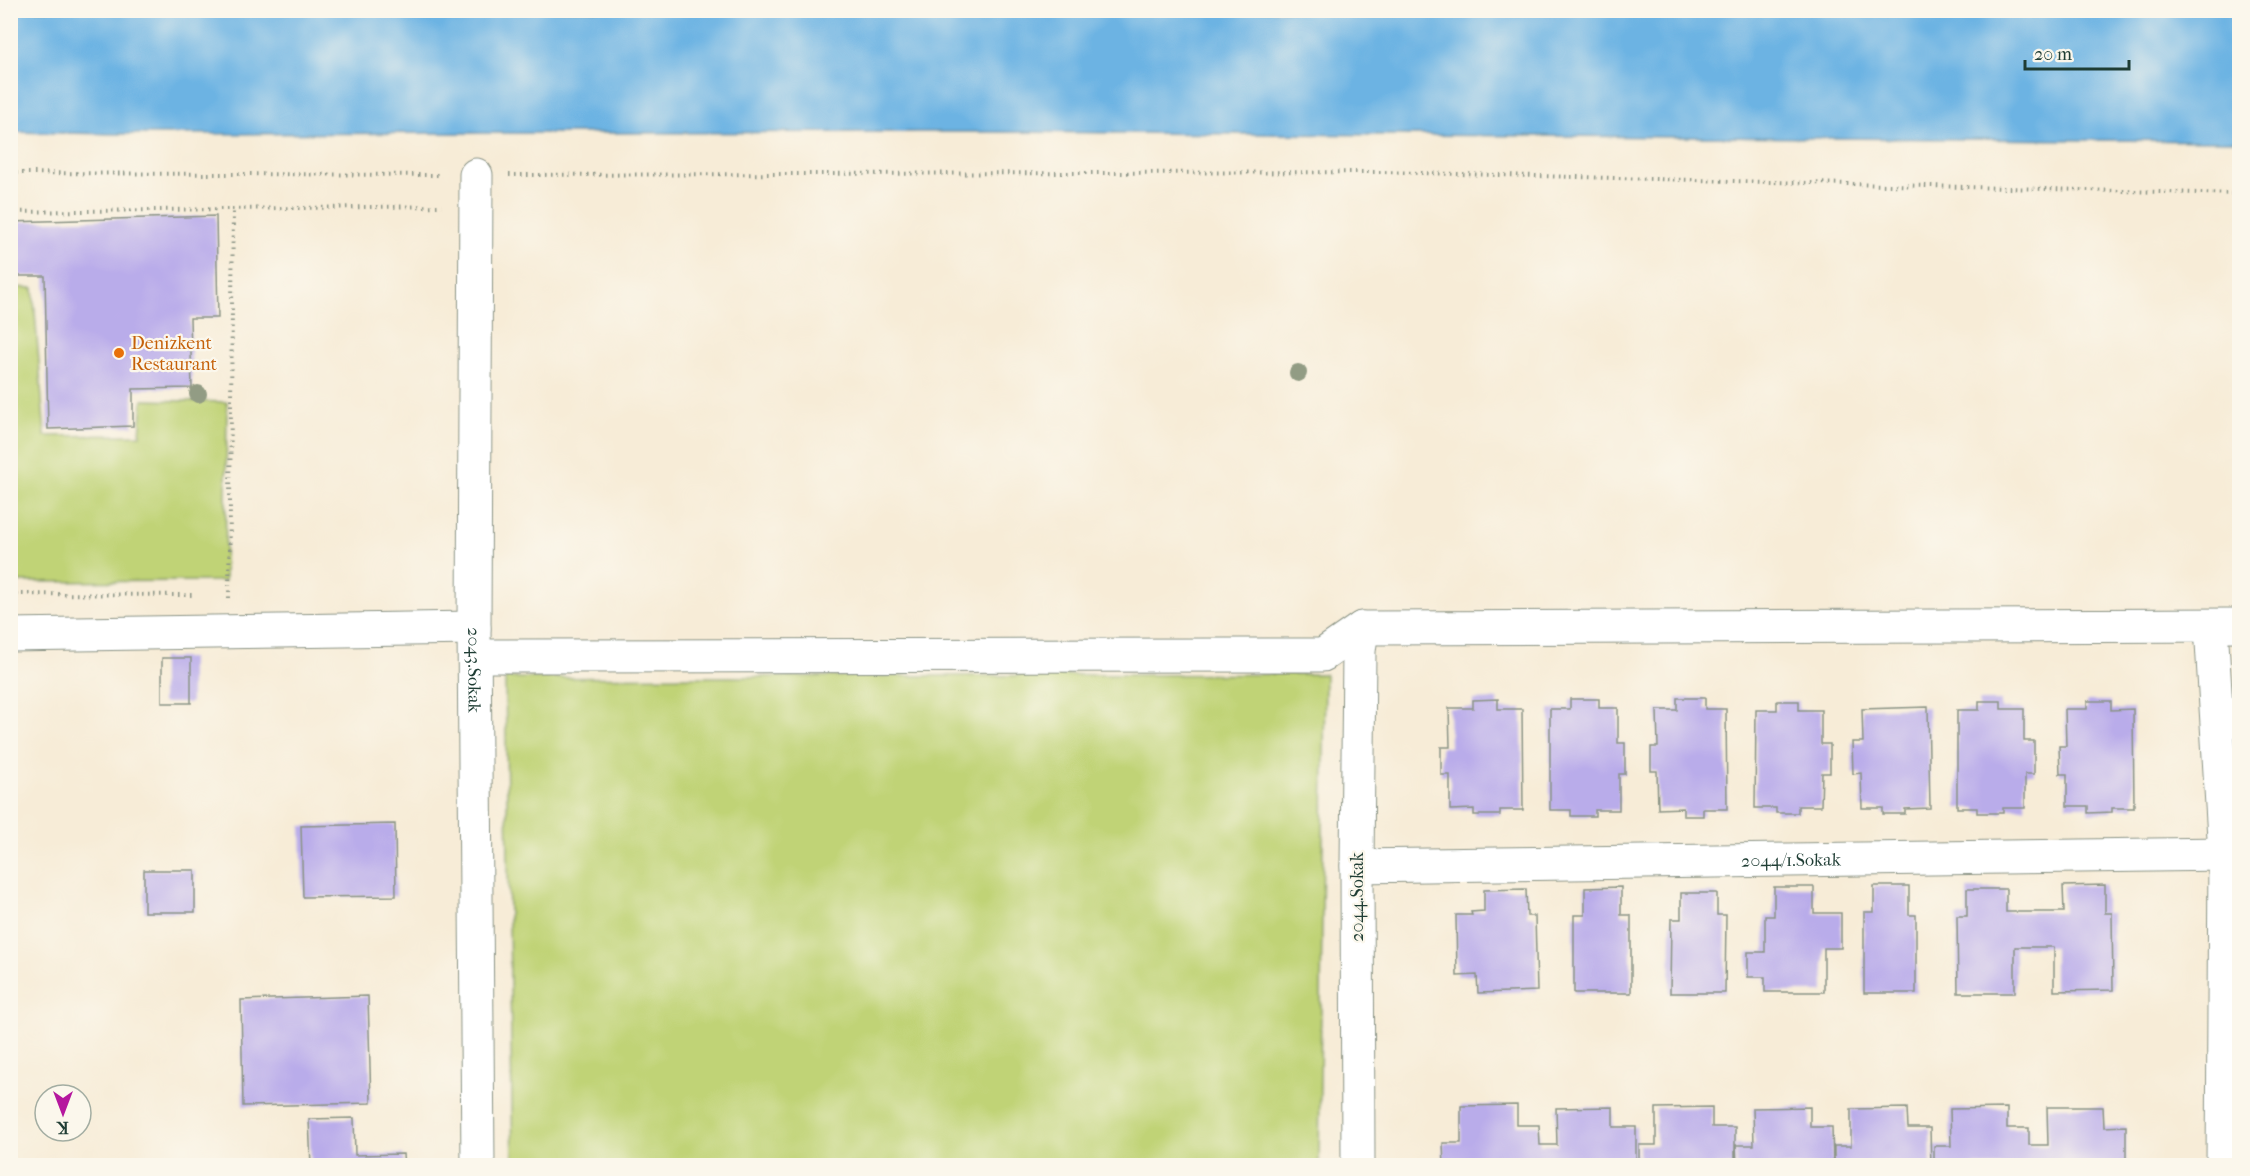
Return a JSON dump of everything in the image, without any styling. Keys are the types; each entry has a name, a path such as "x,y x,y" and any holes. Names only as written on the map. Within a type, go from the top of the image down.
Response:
{"street":[{"name":"2043.Sokak","path":"476,176 475,642 478,1166"},
{"path":"10,635 229,632 475,642 1323,655 1362,628 2225,626 2223,1166"},
{"name":"2044.Sokak","path":"1358,1166 1357,866 1359,651 1362,628"},
{"name":"2044/1.Sokak","path":"1357,866 2225,854"}],"path":[{"path":"10,173 476,176 1382,172 2240,194"},
{"path":"10,212 445,206"},
{"path":"229,632 233,209"},
{"path":"10,594 206,595"},
{"path":"217,595 240,595"}],"green space":[{"path":"11,287 33,288 45,436 140,435 143,400 227,402 225,581 11,582"},
{"path":"1325,674 1319,1165 513,1165 505,678"}],"water":[{"path":"11,10 2239,11 2239,141 983,132 115,134 11,132"}],"building":[{"name":"Denizkent Restaurant","path":"216,216 218,318 190,318 192,388 133,389 133,426 48,429 45,276 10,276 10,222"},
{"path":"162,658 191,658 191,703 162,703"},
{"path":"1677,698 1705,698 1705,709 1726,709 1727,809 1703,809 1703,816 1683,816 1683,808 1658,809 1657,771 1651,771 1651,747 1658,747 1657,710 1677,710"},
{"path":"1498,699 1498,709 1522,709 1523,810 1500,810 1500,815 1474,815 1474,809 1450,810 1450,775 1441,775 1441,747 1450,747 1449,708 1473,708 1473,700"},
{"path":"1570,699 1599,699 1599,708 1618,708 1618,743 1625,743 1625,774 1619,774 1619,810 1595,810 1595,816 1571,816 1571,810 1550,810 1550,709 1570,709"},
{"path":"1777,701 1799,701 1799,710 1821,710 1821,744 1830,744 1830,773 1822,773 1821,806 1798,806 1798,813 1776,813 1776,808 1755,808 1756,710 1777,710"},
{"path":"1979,701 2001,701 2001,709 2024,709 2024,741 2034,741 2034,774 2025,774 2025,808 2003,808 2003,813 1977,813 1977,808 1957,808 1957,710 1979,710"},
{"path":"2087,701 2111,701 2111,710 2133,709 2134,808 2112,808 2112,812 2088,813 2088,806 2067,806 2067,774 2060,774 2059,746 2066,746 2065,709 2087,709"},
{"path":"1928,707 1930,808 1905,809 1905,814 1883,814 1883,808 1862,808 1861,773 1853,774 1852,742 1863,742 1862,709"},
{"path":"395,824 396,896 303,897 301,826"},
{"path":"144,870 195,870 195,912 144,912"},
{"path":"2105,885 2105,913 2112,913 2113,990 2054,991 2054,947 2015,947 2015,993 1958,993 1957,916 1967,916 1967,889 2006,889 2006,912 2064,912 2063,886"},
{"path":"1874,886 1909,886 1909,915 1916,915 1916,993 1864,993 1864,912 1874,912"},
{"path":"1621,887 1621,915 1631,915 1631,993 1574,993 1574,915 1585,915 1585,888"},
{"path":"1774,887 1814,887 1814,913 1841,913 1841,948 1824,948 1824,992 1765,992 1765,977 1748,977 1748,952 1765,952 1765,916 1774,916"},
{"path":"1526,889 1527,916 1535,916 1537,991 1478,993 1477,975 1457,976 1456,915 1472,915 1471,912 1484,911 1484,890"},
{"path":"1681,893 1717,893 1717,915 1726,915 1725,993 1670,993 1671,919 1681,919"},
{"path":"368,996 371,1103 243,1106 241,1000"},
{"path":"1517,1105 1517,1125 1539,1125 1540,1145 1557,1145 1556,1108 1613,1107 1613,1127 1636,1127 1636,1166 1444,1166 1443,1143 1461,1143 1461,1106"},
{"path":"1712,1107 1712,1127 1735,1127 1735,1166 1639,1166 1639,1145 1656,1145 1656,1108"},
{"path":"1810,1107 1810,1127 1832,1127 1833,1166 1737,1166 1736,1145 1754,1145 1753,1108"},
{"path":"2047,1107 2103,1107 2104,1127 2126,1126 2126,1166 1934,1166 1934,1146 1951,1146 1950,1109 2007,1108 2007,1128 2029,1128 2029,1145 2048,1145"},
{"path":"1907,1108 1908,1128 1930,1128 1931,1166 1834,1166 1834,1146 1851,1146 1851,1109"},
{"path":"354,1118 355,1155 403,1154 404,1166 311,1166 309,1119"}],"place":[{"name":"Denizkent Restaurant","path":"119,353"}]}
